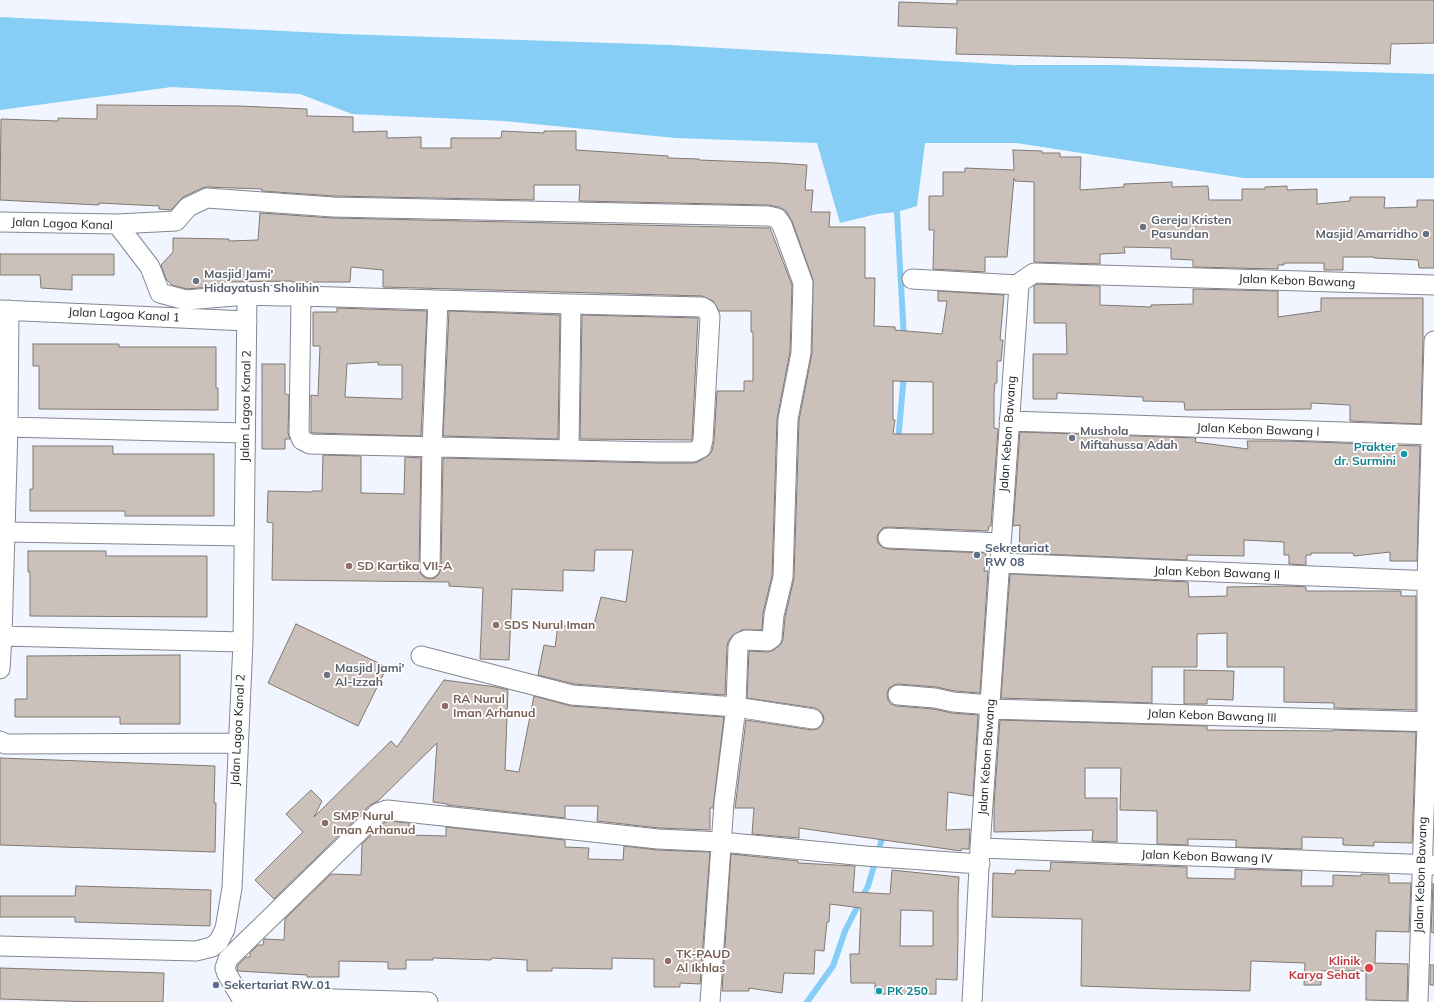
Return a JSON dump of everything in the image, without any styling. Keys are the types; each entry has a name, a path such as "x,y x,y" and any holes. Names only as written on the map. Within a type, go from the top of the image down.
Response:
{"street":[{"path":"116,224 176,221 188,207 207,198 333,207 760,216 777,218 782,225 803,283 801,353 788,419 782,577 774,615 772,638 768,641 746,640 738,647 736,707 724,804 710,1002"},
{"name":"Jalan Lagoa Kanal","path":"0,222 116,224 150,267 160,293 186,300 248,295 301,296 702,307 707,310 710,317 703,440 701,448 693,452 569,450"},
{"name":"Jalan Kebon Bawang","path":"972,1002 980,856 1019,285 1022,281 1034,273 1434,285"},
{"path":"912,279 1019,285"},
{"name":"Jalan Lagoa Kanal 2","path":"0,946 196,951 212,947 219,941 225,929 232,888 242,642 248,295"},
{"path":"301,296 299,433 302,440 310,444 432,448 569,450 571,304"},
{"path":"430,568 432,448 438,300"},
{"path":"0,669 8,427 5,310"},
{"name":"Jalan Lagoa Kanal 1","path":"5,310 247,321"},
{"name":"Jalan Kebon Bawang","path":"1418,1002 1428,865 1430,581 1434,341"},
{"name":"Jalan Kebon Bawang I","path":"1009,421 1432,435"},
{"path":"8,427 245,433"},
{"path":"4,532 244,536"},
{"path":"888,538 1001,543"},
{"name":"Jalan Kebon Bawang II","path":"1000,563 1430,581"},
{"path":"2,636 242,642"},
{"path":"420,656 572,695 736,707 813,719"},
{"name":"Jalan Kebon Bawang III","path":"898,695 935,698 991,707 1430,722"},
{"path":"0,741 5,744 237,743"},
{"name":"Jalan Kebon Bawang IV","path":"240,999 225,968 228,959 378,813 387,810 658,839 722,842 865,856 980,856 1428,865"},
{"path":"240,999 428,1002"}],"water":[{"path":"0,17 344,34 670,45 1014,65 1114,65 1434,74 1434,178 1244,178 1016,143 925,143 917,206 897,212 877,214 840,223 817,143 675,138 504,121 352,114 300,94 172,87 0,110"}],"building":[{"path":"957,0 1434,0 1434,43 1391,44 1390,64 956,54 957,28 898,26 899,2 957,4"},
{"path":"97,105 239,106 307,109 307,116 353,117 353,132 387,131 387,138 421,137 421,148 451,148 451,138 501,138 502,131 544,133 544,131 576,131 576,150 668,156 668,158 807,165 805,190 813,190 811,212 830,212 829,227 865,227 865,278 875,278 874,326 895,327 895,330 942,334 947,301 938,301 938,291 1004,295 1000,340 1003,340 1001,361 997,361 997,383 995,383 994,394 994,428 998,429 991,526 989,526 988,531 888,527 883,528 877,537 878,543 882,547 888,549 986,553 984,571 988,571 980,693 899,684 889,688 887,694 888,700 891,704 897,706 978,715 973,796 948,792 946,830 970,829 969,849 961,849 961,851 799,828 799,838 752,834 754,808 735,808 746,720 812,730 821,726 824,720 820,711 815,708 747,698 749,651 768,652 774,650 781,644 783,639 785,617 794,578 799,420 812,353 813,280 792,221 786,211 779,207 768,205 579,201 580,185 534,185 534,200 334,196 262,191 262,189 207,187 183,197 171,210 159,209 159,206 99,203 99,205 0,200 1,119 58,121 58,118 97,119","holes":["893,381 933,382 933,434 893,434 895,420 893,420"]},
{"path":"1013,150 1060,153 1060,157 1081,157 1080,190 1124,187 1124,184 1172,182 1172,187 1208,186 1209,200 1242,200 1242,189 1265,189 1265,187 1287,186 1287,190 1317,189 1317,204 1350,201 1350,197 1385,197 1384,208 1417,207 1417,200 1434,200 1434,268 1419,268 1418,260 1374,257 1343,257 1343,270 1324,270 1324,263 1284,263 1284,265 1278,265 1278,269 1193,267 1193,260 1171,259 1171,248 1124,247 1125,253 1100,254 1100,264 1034,262 1034,182 1015,181 1014,178 1007,257 985,257 985,272 933,269 934,230 929,230 929,196 943,196 943,172 965,172 965,168 1014,170"},
{"path":"260,213 333,218 770,228 792,285 790,352 777,419 772,576 763,613 762,630 742,630 732,636 728,642 725,695 574,684 538,675 544,645 555,647 558,625 593,629 601,597 626,602 633,550 595,550 594,571 563,570 563,591 512,589 509,660 480,659 483,588 449,586 449,582 272,580 273,523 267,522 268,491 322,491 323,455 361,456 361,493 404,494 405,457 421,458 419,568 420,573 424,577 429,579 435,578 439,574 441,568 443,458 657,463 698,462 709,455 712,451 717,391 744,391 744,381 753,381 753,332 751,332 751,311 719,311 713,301 702,296 383,287 383,270 351,267 350,282 224,282 223,286 187,289 172,285 166,279 161,265 173,252 173,238 229,239 229,241 258,240"},
{"path":"0,254 114,254 114,275 72,275 72,290 41,288 40,275 0,275"},
{"path":"1037,284 1100,286 1100,305 1151,307 1151,305 1193,304 1193,289 1278,291 1278,317 1321,311 1321,298 1423,298 1421,424 1350,421 1350,405 1311,403 1311,409 1185,410 1184,402 1143,401 1143,397 1057,393 1057,399 1033,399 1033,354 1067,354 1066,323 1034,323 1034,286"},
{"path":"337,308 427,311 421,436 311,432 311,395 318,396 320,346 313,346 313,312 337,312","holes":["378,362 378,365 402,365 402,399 345,397 347,364"]},
{"path":"449,311 560,315 558,439 443,436"},
{"path":"582,315 698,318 692,440 580,439"},
{"path":"33,344 119,344 119,347 216,347 216,388 218,388 218,410 39,409 39,366 33,366"},
{"path":"262,364 285,364 285,394 289,395 288,433 290,439 285,439 285,449 262,449"},
{"path":"1020,432 1196,438 1195,442 1248,449 1247,441 1420,446 1417,561 1390,561 1390,552 1354,556 1353,553 1311,553 1311,555 1306,555 1306,565 1289,564 1289,555 1284,555 1284,542 1244,540 1244,556 1187,555 1187,560 1019,553 1020,525 1013,526"},
{"path":"33,446 113,446 113,454 214,454 214,516 125,516 125,511 30,511 30,489 33,489"},
{"path":"28,551 106,551 106,556 207,556 207,617 30,616 30,572 28,572"},
{"path":"1010,574 1188,582 1189,597 1227,596 1227,587 1289,586 1306,587 1306,591 1401,591 1401,596 1416,596 1416,710 1334,708 1334,703 1284,702 1284,667 1227,667 1227,633 1197,634 1197,667 1152,667 1152,703 1001,698"},
{"name":"Masjid Jami' Al-Izzah","path":"296,624 387,667 358,726 268,683"},
{"path":"180,655 180,724 120,724 120,717 15,717 15,699 27,699 27,656"},
{"path":"1184,670 1234,671 1233,700 1207,699 1207,704 1184,704"},
{"path":"444,680 508,690 505,770 519,772 534,696 571,706 724,717 713,808 710,808 710,830 659,828 597,821 598,806 565,806 565,818 447,805 433,802 437,743 378,801 370,805 274,899 255,880 303,832 286,814 311,790 322,801 314,817 391,741 397,747"},
{"path":"1000,720 1207,726 1207,730 1333,730 1416,732 1412,843 1374,842 1374,846 1343,845 1343,838 1302,837 1302,849 1236,847 1236,840 1188,839 1188,845 1157,844 1157,811 1120,810 1121,768 1085,768 1085,798 1117,798 1117,842 1092,841 1093,830 994,832 994,805"},
{"path":"0,758 215,766 215,852 0,845"},
{"path":"388,821 409,823 409,835 446,836 446,827 565,840 565,847 589,848 588,859 623,860 624,846 657,850 710,852 700,984 680,983 680,987 654,987 654,959 612,958 612,969 552,968 552,971 527,971 527,960 492,958 491,960 433,958 433,960 406,960 406,969 388,969 388,962 339,961 339,977 307,977 307,975 238,971 238,965 246,957 250,957 250,953 258,945 263,945 264,939 284,940 285,919 331,874 361,875 362,844"},
{"path":"731,854 798,861 798,863 855,866 853,892 890,894 892,870 959,877 957,980 936,979 936,994 875,994 875,983 851,983 850,954 859,954 861,908 830,904 829,922 827,922 824,951 815,950 814,974 784,973 782,993 749,988 749,991 722,991","holes":["901,910 933,911 933,946 900,946"]},
{"path":"1051,862 1187,867 1187,878 1235,879 1235,869 1302,871 1301,886 1333,886 1333,875 1361,876 1361,874 1389,875 1389,883 1411,883 1409,932 1376,931 1375,963 1408,964 1407,1001 1366,1000 1366,971 1321,971 1321,985 1304,985 1305,963 1251,961 1250,991 1081,986 1082,919 992,917 993,873 1015,874 1016,870 1050,871"},
{"path":"1434,884 1434,933 1431,932"},
{"path":"76,886 211,890 210,926 75,922 75,917 0,917 0,896 75,896"},
{"path":"1430,965 1434,965 1434,985 1430,985"},
{"path":"0,968 164,973 163,1002 96,1002 0,999"}],"waterway":[{"path":"897,212 904,339"},
{"path":"898,442 904,374"},
{"path":"807,1002 833,966 845,931 868,886 884,832"}],"place":[{"name":"Gereja Kristen Pasundan","path":"1143,227"},
{"name":"Masjid Amarridho","path":"1426,234"},
{"name":"Masjid Jami' Hidayatush Sholihin","path":"196,281"},
{"name":"Mushola Miftahussa Adah","path":"1072,438"},
{"name":"Prakter dr. Surmini","path":"1404,454"},
{"name":"Sekretariat RW 08","path":"977,555"},
{"name":"SD Kartika VII-A","path":"349,566"},
{"name":"SDS Nurul Iman","path":"496,625"},
{"name":"Masjid Jami' Al-Izzah","path":"327,675"},
{"name":"RA Nurul Iman Arhanud","path":"445,706"},
{"name":"SMP Nurul Iman Arhanud","path":"325,823"},
{"name":"TK-PAUD Al Ikhlas","path":"668,961"},
{"name":"Klinik Karya Sehat","path":"1369,968"},
{"name":"Sekertariat RW 01","path":"216,985"},
{"name":"PK 250","path":"879,991"}]}
